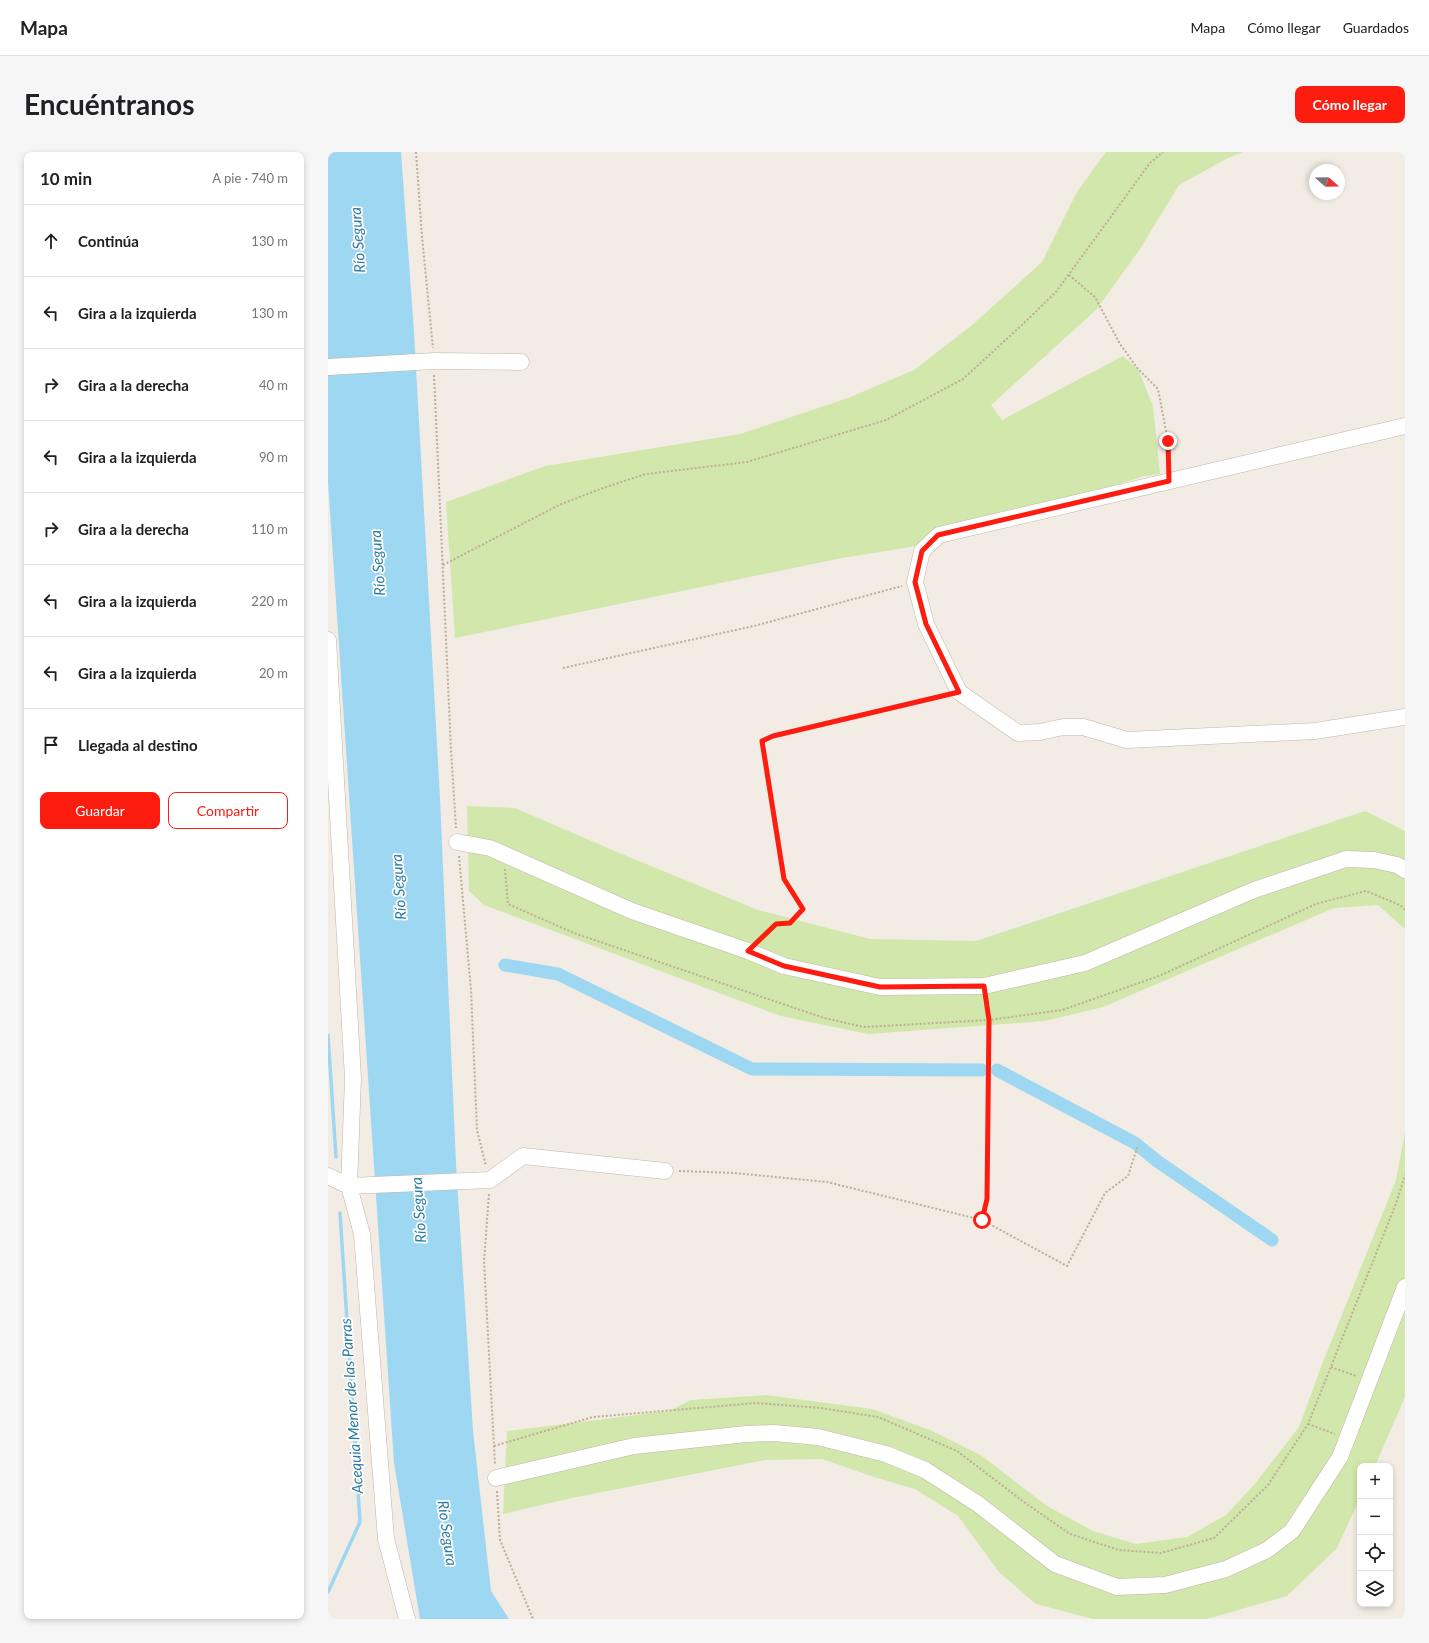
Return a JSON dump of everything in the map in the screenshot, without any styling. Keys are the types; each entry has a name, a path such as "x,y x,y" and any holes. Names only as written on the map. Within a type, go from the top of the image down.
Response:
{"street":[{"path":"328,367 434,361 521,362"},
{"path":"1405,426 938,535 922,551 915,582 926,624 959,692 1018,733 1040,732 1062,727 1083,727 1127,740 1315,731 1405,717"},
{"path":"328,640 353,1078 349,1186 362,1234 386,1540 407,1619"},
{"path":"457,842 490,848 632,911 748,951 784,966 880,987 984,986 1085,963 1254,890 1346,859 1374,860 1397,865 1405,870"},
{"path":"328,1176 349,1186 490,1180 523,1156 665,1171"},
{"path":"496,1478 634,1446 746,1434 774,1433 818,1437 886,1454 925,1470 978,1504 1054,1564 1117,1587 1165,1585 1226,1569 1267,1550 1292,1531 1340,1457 1405,1286"}],"path":[{"path":"416,152 422,237 434,361 451,750 457,842 471,990 476,1130 490,1180 484,1261 500,1540 533,1619"},
{"path":"442,565 559,505 603,488 646,474 747,462 886,420 963,379 1029,319 1056,292 1150,164 1162,152"},
{"path":"1069,275 1095,297 1120,344 1138,369 1158,389 1168,441 1169,481"},
{"path":"563,668 754,626 915,582"},
{"path":"748,951 776,924 790,923 803,909 784,879 762,741 773,736 959,692"},
{"path":"506,855 504,876 508,904 574,933 816,1015 864,1027 989,1020 1062,1010 1159,976 1316,904 1366,892 1400,905 1405,910"},
{"path":"982,1220 987,1199 989,1020 984,986"},
{"path":"665,1171 734,1173 827,1182 982,1220 1066,1266 1105,1193 1128,1176 1138,1145"},
{"path":"494,1446 593,1417 756,1403 821,1408 878,1417 957,1451 1024,1502 1070,1534 1119,1550 1161,1553 1214,1538 1268,1485 1308,1424 1397,1201 1405,1176"},
{"path":"1331,1367 1369,1381"},
{"path":"1308,1424 1347,1439"}],"green space":[{"path":"1106,152 1243,152 1228,158 1179,185 1140,249 1096,310 991,405 1002,420 1123,356 1138,369 1153,406 1160,474 1145,476 911,547 842,558 455,638 446,502 545,466 740,434 848,398 914,370 971,326 1042,262 1077,192"},
{"path":"467,806 515,808 758,910 870,939 976,941 1365,811 1405,831 1405,929 1378,905 1334,908 1103,1007 1045,1021 868,1034 781,1016 484,905 469,891"},
{"path":"1405,1132 1405,1397 1376,1463 1357,1463 1357,1505 1337,1548 1287,1596 1207,1619 1093,1619 1036,1604 999,1572 958,1516 915,1489 822,1459 765,1460 572,1498 503,1514 507,1431 669,1411 691,1400 766,1395 872,1409 930,1430 982,1456 1047,1506 1093,1531 1136,1544 1187,1537 1226,1515 1254,1485 1299,1427 1321,1367 1396,1180"}],"water":[{"name":"Río Segura","path":"328,152 401,152 414,332 440,798 456,1164 473,1431 491,1591 509,1619 420,1619 394,1463 328,482"}],"waterway":[{"path":"505,965 558,974 752,1069 982,1070"},
{"name":"Acequia Menor de las Parras","path":"328,1035 336,1157"},
{"path":"997,1070 1135,1143 1157,1161 1272,1240"},
{"name":"Acequia Menor de las Parras","path":"328,1592 360,1522 340,1213"}],"route":[{"path":"982,1220 987,1199 989,1020 984,986 880,987 784,966 748,951 776,924 790,923 803,909 784,879 762,741 773,736 959,692 926,624 915,582 922,551 938,535 1169,481 1168,441"}]}
